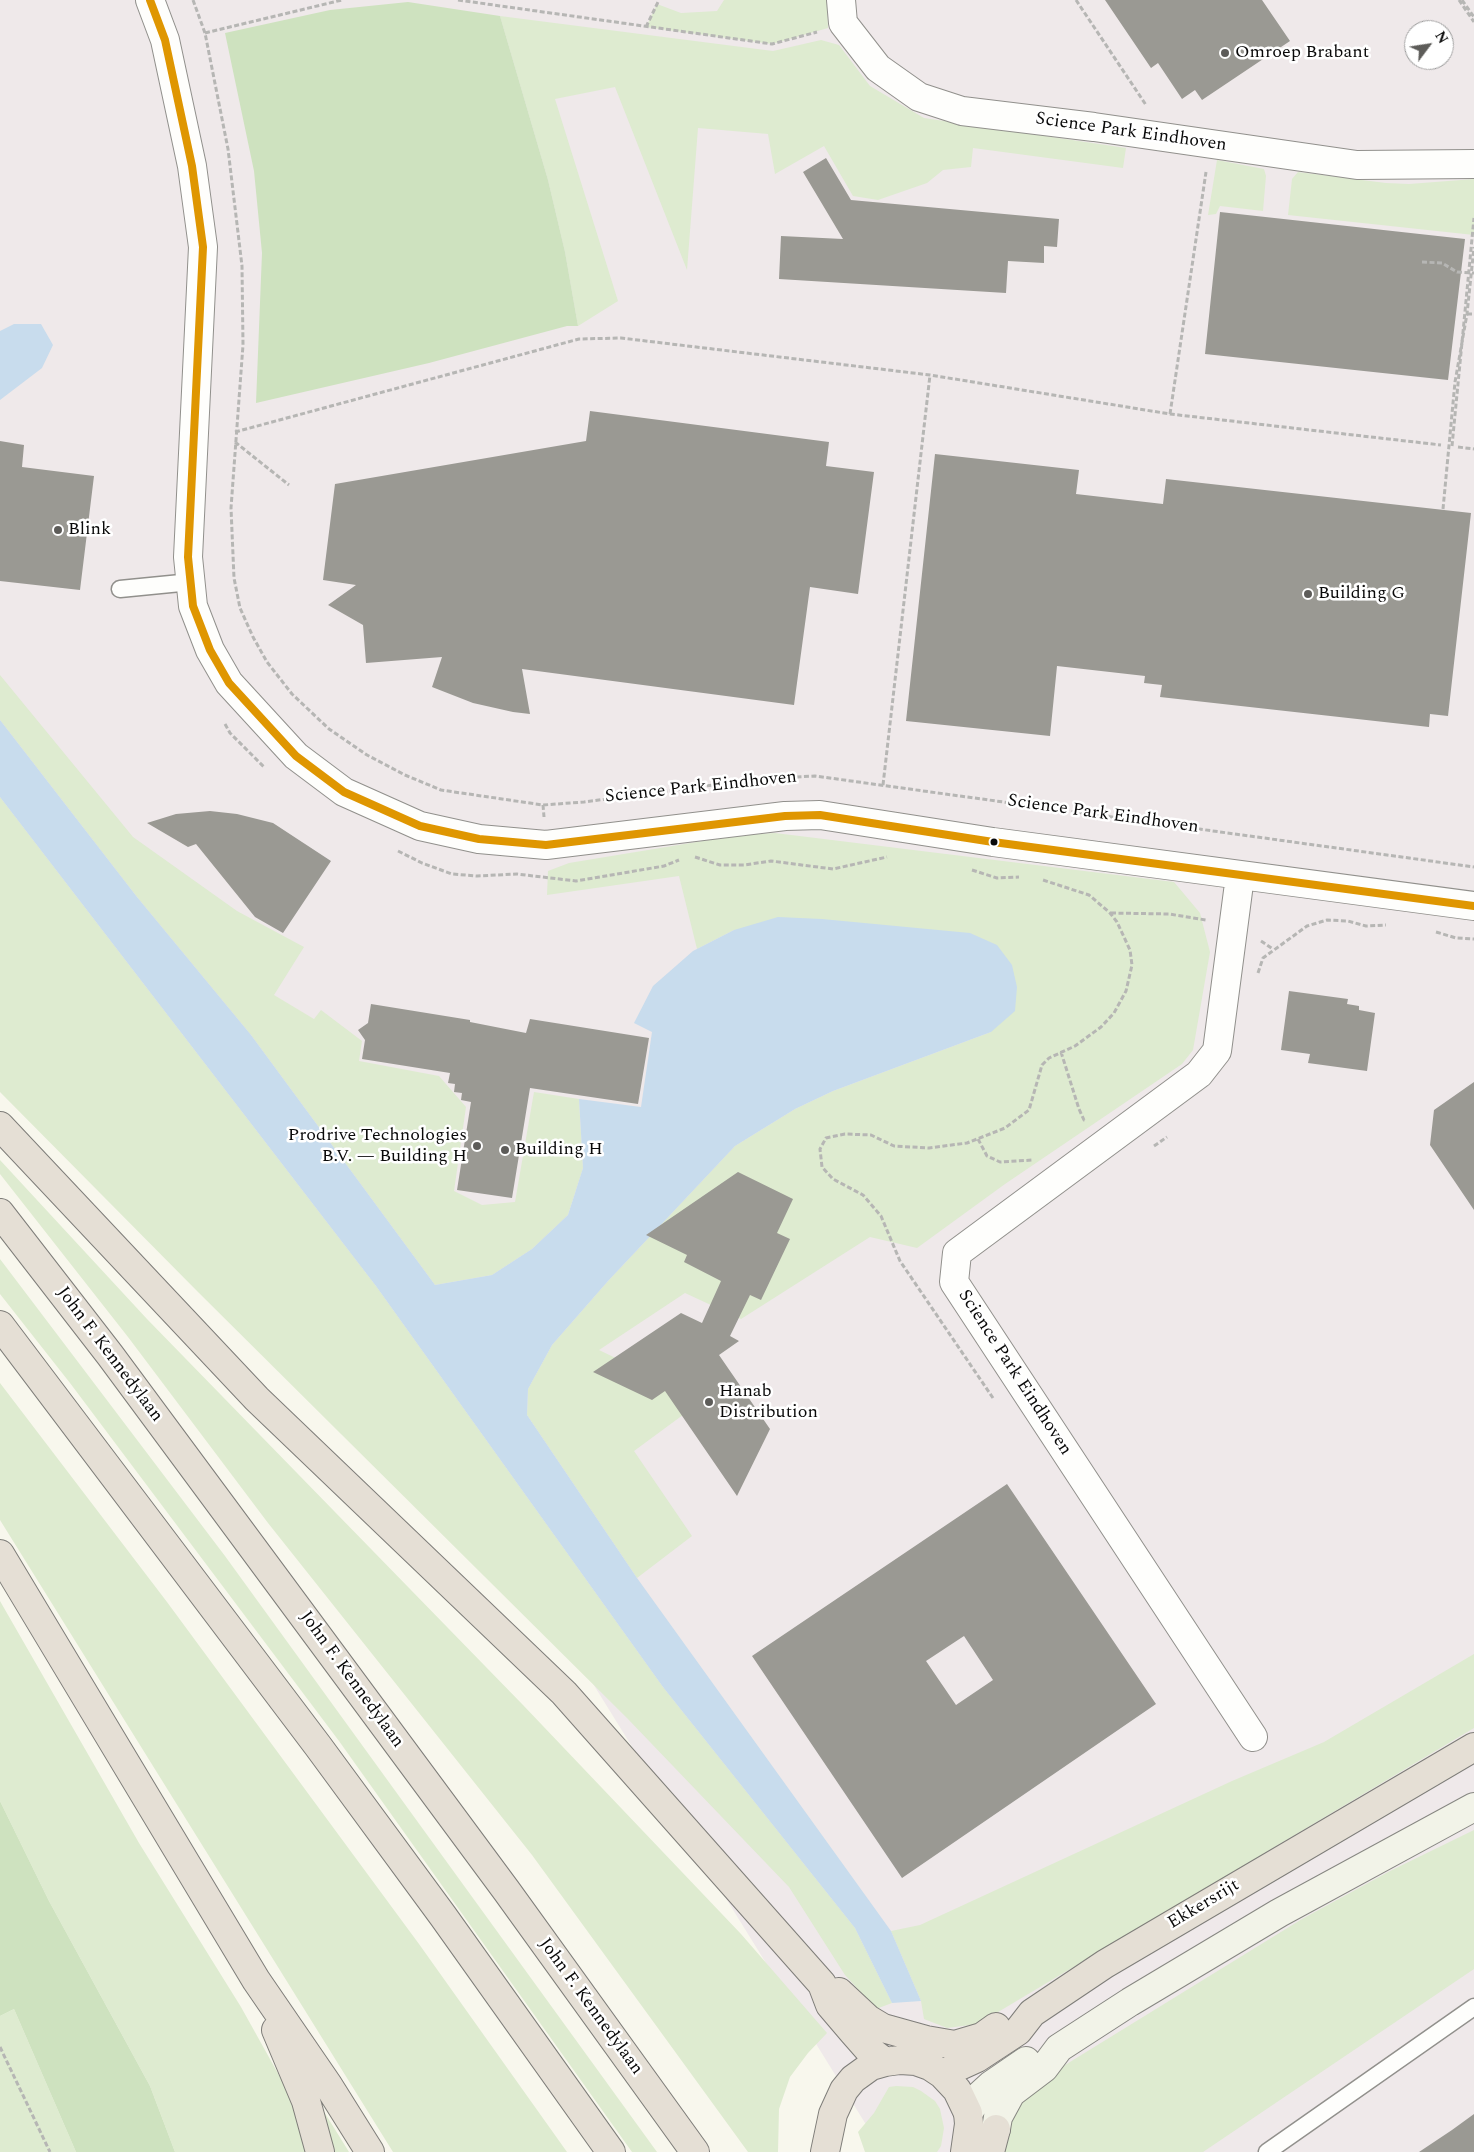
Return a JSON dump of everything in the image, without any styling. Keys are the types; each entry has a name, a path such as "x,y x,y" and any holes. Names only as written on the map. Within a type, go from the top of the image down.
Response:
{"highway":[{"path":"0,1126 257,1399 564,1693 822,1984 830,2005 868,2049 885,2062"},
{"name":"John F. Kennedylaan","path":"0,1213 121,1370 506,1890 696,2152"},
{"path":"0,1325 318,1746 443,1916 611,2152"},
{"path":"0,1554 256,1980 328,2085 370,2152"},
{"name":"Ekkersrijt","path":"942,2074 976,2058 1018,2031 1032,2013 1105,1964 1474,1747"},
{"path":"256,1980 306,2101 320,2152"},
{"path":"822,1984 842,1994 868,2019 883,2028 955,2045 982,2037 1009,2018 1032,2013"},
{"path":"825,2152 834,2114 844,2090 862,2072 885,2062 900,2060 930,2066 942,2074 957,2090 968,2113 969,2135 965,2152"}],"main road":[{"path":"968,2113 980,2095 1000,2078 1035,2054 1059,2048 1130,2002 1279,1913 1474,1807"},
{"path":"993,2141 998,2117 1011,2093 1044,2068 1059,2048"}],"street":[{"name":"Science Park Eindhoven","path":"150,0 165,40 192,166 202,247 188,557 193,606 210,650 229,683 296,756 344,792 420,826 479,839 546,845 785,816 820,815 983,841 1474,906"},
{"name":"Science Park Eindhoven","path":"842,11 878,68 919,97 962,111 1210,143 1357,165 1474,164"},
{"name":"Science Park Eindhoven","path":"1240,876 1217,1051 1199,1074 957,1253 954,1282 1254,1737"}],"lane":[{"path":"120,589 191,582"},
{"path":"1267,2152 1474,2007"}],"path":[{"path":"193,0 205,33 342,0"},
{"path":"458,0 772,44 811,34 842,11"},
{"path":"646,27 659,0"},
{"path":"1076,0 1169,138"},
{"path":"1461,0 1474,17"},
{"path":"1461,0 1474,22"},
{"path":"1170,414 1210,143"},
{"path":"1452,446 1474,218"},
{"path":"1443,510 1455,382 1468,314 1474,247"},
{"path":"1422,262 1442,263 1457,272 1474,273"},
{"path":"1468,314 1474,314"},
{"name":"Science Park Eindhoven","path":"930,375 621,338 579,339 235,432 231,508 234,578 240,608 267,662 292,694 329,730 367,755 405,775 441,790 543,805 584,802 759,779 816,776 1474,866"},
{"path":"883,785 930,375 1170,414 1441,445"},
{"path":"235,442 289,486"},
{"path":"1458,447 1474,449"},
{"path":"221,718 230,732 270,773"},
{"path":"390,846 422,863 452,874 477,876 517,874 576,881 664,866 679,860 695,857 720,865 744,865 771,861 833,869 879,857 895,856"},
{"path":"965,867 997,878 1020,877"},
{"path":"993,1399 900,1261 881,1216 863,1195 833,1179 822,1167 820,1149 826,1138 846,1134 871,1135 894,1146 929,1148 967,1143 1005,1128 1029,1110 1042,1065 1049,1058 1074,1046 1101,1028 1114,1012 1126,991 1132,965 1130,950 1117,922 1110,913 1089,895 1060,884 1036,878"},
{"path":"1110,913 1169,914 1212,921 1253,936 1274,949"},
{"path":"978,1139 986,1156 1000,1162 1028,1159 1042,1161 1054,1181"},
{"path":"0,2047 50,2152"}],"shaded area":[{"path":"0,0 1474,0 1474,2152 883,2152 434,1427 0,904"}],"green space":[{"path":"724,0 827,0 828,28 772,44 646,27 657,4 681,13 717,11"},
{"path":"408,2 500,16 548,180 565,252 578,326 567,326 429,363 256,403 262,253 254,171 225,33 330,10"},
{"path":"500,16 773,51 821,40 839,45 870,86 924,118 1126,148 1123,168 973,148 971,167 943,170 927,183 878,200 853,196 824,146 775,174 768,134 698,128 687,270 615,87 555,99 618,301 578,326 565,252 548,180"},
{"path":"1217,160 1264,169 1266,176 1263,211 1220,206 1216,214 1208,215"},
{"path":"1298,172 1409,184 1474,179 1474,235 1288,215 1292,179"},
{"path":"0,675 133,837 237,911 304,947 274,995 314,1019 321,1010 362,1041 359,1061 439,1076 466,1107 454,1191 482,1205 515,1202 534,1092 579,1099 583,1168 568,1215 532,1249 492,1275 435,1285 251,1035 137,897 0,720"},
{"path":"0,797 376,1286 663,1687 855,1928 892,2003 876,2009 845,1975 789,1887 627,1718 198,1292 0,1092"},
{"path":"775,833 1174,882 1200,913 1210,952 1193,1050 1182,1064 1005,1184 917,1248 870,1237 741,1319 685,1293 599,1350 655,1377 691,1409 634,1451 692,1536 637,1578 527,1415 528,1389 552,1345 608,1281 735,1146 795,1109 833,1091 991,1032 734,930 697,949 679,876 547,895 548,871 569,863 739,835"},
{"path":"0,1160 147,1319 523,1705 741,1934 827,2033 808,2053 790,2077 779,2109 778,2152 748,2152 532,1855 268,1523 128,1337 0,1174"},
{"path":"0,1259 225,1556 657,2152 632,2152 339,1741 70,1383 0,1294"},
{"path":"0,1383 167,1602 419,1944 567,2152 393,2152 0,1520"},
{"path":"0,1601 139,1843 241,2007 295,2104 310,2152 175,2152 150,2086 49,1901 0,1801"},
{"path":"1474,1654 1474,1728 978,2024 947,2028 924,2019 921,2001 891,1931 920,1925 1232,1781 1324,1742"},
{"path":"0,1801 49,1901 150,2086 175,2152 76,2152 14,2009 0,2016"},
{"path":"1474,1830 1474,1969 1203,2152 1005,2152 1010,2122 1024,2097 1044,2078 1302,1919 1390,1871"},
{"path":"14,2009 76,2152 0,2152 0,2016"},
{"path":"889,2087 913,2087 921,2091 935,2101 940,2109 944,2128 941,2146 937,2152 865,2152 858,2132 874,2113"},
{"path":"313,2094 349,2152 331,2152"}],"water":[{"path":"14,324 41,324 53,345 42,368 0,400 0,331"},
{"path":"0,720 137,897 251,1035 435,1285 492,1275 532,1249 568,1215 583,1168 579,1099 641,1107 652,1032 634,1023 653,986 693,951 734,930 778,917 822,919 970,933 997,945 1012,965 1017,987 1015,1011 991,1032 833,1091 795,1109 735,1146 608,1281 552,1345 528,1389 527,1415 637,1578 891,1931 921,2001 892,2003 855,1928 663,1687 376,1286 0,797"}],"building":[{"path":"1105,0 1262,0 1290,41 1202,100 1195,90 1182,99 1158,63 1151,68"},
{"path":"826,158 851,200 1059,219 1057,247 1044,246 1044,263 1008,261 1006,293 779,279 781,236 843,239 803,172"},
{"path":"1220,212 1465,239 1448,380 1205,354"},
{"path":"590,411 829,442 826,466 874,472 858,594 810,587 794,705 522,669 530,714 473,703 432,687 442,657 366,663 363,625 328,605 356,585 323,580 335,484 586,441"},
{"path":"0,441 24,445 22,467 94,476 80,590 0,581"},
{"path":"935,454 1079,470 1076,494 1163,504 1166,479 1471,513 1448,716 1430,714 1429,727 1160,697 1162,685 1144,683 1145,676 1057,666 1050,736 906,721"},
{"path":"210,811 237,814 273,823 331,861 283,933 255,917 196,844 188,847 147,823 176,814"},
{"path":"1289,991 1348,999 1347,1004 1359,1006 1359,1010 1375,1013 1367,1071 1308,1063 1310,1054 1281,1050"},
{"path":"371,1004 470,1020 470,1022 526,1033 530,1019 649,1038 638,1104 530,1088 512,1198 457,1190 471,1102 461,1100 462,1093 454,1092 455,1084 448,1083 450,1073 362,1059 365,1040 358,1030 368,1023"},
{"path":"1474,1082 1474,1210 1430,1145 1434,1110"},
{"path":"738,1172 793,1199 777,1233 790,1239 761,1300 750,1295 730,1336 739,1341 719,1355 770,1429 737,1496 665,1391 652,1400 593,1372 681,1313 702,1323 721,1281 684,1262 687,1255 646,1235"},
{"path":"1007,1484 1156,1704 902,1878 752,1656","holes":["964,1636 993,1680 956,1705 926,1661"]},
{"path":"1474,2114 1474,2152 1419,2152 1452,2130"}],"transit line":[{"path":"150,0 165,40 192,166 203,247 188,557 193,606 210,650 229,683 296,756 344,792 420,826 479,839 546,845 785,816 820,815 993,842 1474,906"}],"place":[{"name":"Omroep Brabant","path":"1225,53"},
{"name":"Blink","path":"58,530"},
{"name":"Building G","path":"1308,594"},
{"name":"Prodrive Technologies B.V. — Building H","path":"477,1146"},
{"name":"Building H","path":"505,1150"},
{"name":"Hanab Distribution","path":"709,1402"}]}
